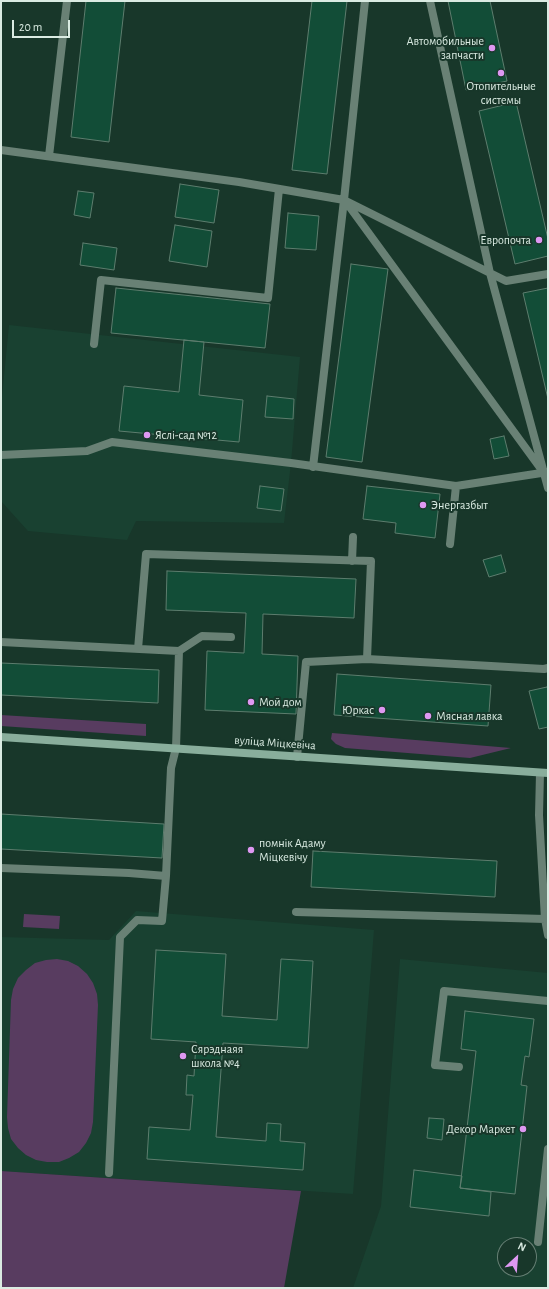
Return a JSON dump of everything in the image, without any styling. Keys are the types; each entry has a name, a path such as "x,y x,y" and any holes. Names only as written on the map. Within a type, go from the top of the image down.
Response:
{"main road":[{"name":"вуліца Міцкевіча","path":"1,737 544,773"}],"lane":[{"path":"49,156 67,1"},
{"path":"313,467 366,1"},
{"path":"430,1 490,273 546,472 548,488"},
{"path":"1,150 239,182 344,200 506,281 548,274"},
{"path":"94,344 101,280 268,298 279,189"},
{"path":"344,200 546,472"},
{"path":"1,455 87,451 112,442 456,486 546,472"},
{"path":"450,544 456,486"},
{"path":"352,561 353,537"},
{"path":"138,649 146,554 371,561 367,659"},
{"path":"1,642 179,651 202,636 231,637"},
{"path":"109,1173 120,937 137,920 162,921 166,876 171,768 176,748 179,651"},
{"path":"297,757 306,662 367,659 548,668"},
{"path":"544,773 539,815 545,919 548,930"},
{"path":"1,868 129,873 166,876"},
{"path":"296,912 545,919"},
{"path":"459,1067 435,1064 444,991 548,1001"},
{"path":"538,1242 548,1149"}],"shaded area":[{"name":"Яслі-сад №12","path":"9,325 300,357 291,463 284,523 136,521 127,540 28,531 1,501 1,407"},
{"path":"1,715 146,724 146,736 1,726"},
{"path":"332,733 511,748 470,758 345,748 336,744 331,739"},
{"name":"Сярэднаяя школа №4","path":"136,911 374,930 353,1194 1,1171 1,937 109,940"},
{"path":"24,914 60,916 59,929 23,927"},
{"path":"57,959 68,961 78,966 87,974 93,983 97,994 98,1005 93,1122 91,1133 79,1152 59,1162 47,1162 36,1160 26,1155 11,1139 8,1128 7,1117 11,1000 13,989 18,978 26,970 35,963"},
{"path":"400,959 548,973 548,1288 353,1288 381,1206"},
{"path":"1,1171 301,1191 284,1288 1,1288"}],"building":[{"path":"86,1 125,1 109,142 71,137"},
{"path":"312,1 347,1 327,174 292,170"},
{"path":"448,1 490,1 507,81 466,90"},
{"path":"516,102 548,239 548,256 515,264 479,111"},
{"path":"180,184 219,190 214,223 175,217"},
{"path":"78,191 94,193 90,218 74,215"},
{"path":"288,213 319,216 316,250 285,248"},
{"path":"175,225 212,231 207,267 169,261"},
{"path":"83,243 117,248 114,270 80,265"},
{"path":"351,264 388,269 362,462 326,457"},
{"path":"116,288 270,304 265,348 111,333"},
{"path":"548,288 548,399 523,293"},
{"path":"184,340 204,342 199,395 243,400 239,442 119,431 124,386 179,392"},
{"path":"267,396 294,399 293,419 265,417"},
{"path":"504,436 509,456 494,459 490,439"},
{"path":"260,486 284,489 281,511 257,508"},
{"path":"367,486 440,494 435,538 395,533 396,523 363,519"},
{"path":"501,555 506,572 489,577 483,560"},
{"path":"167,571 356,579 354,618 263,614 262,654 298,656 296,714 205,710 207,651 244,653 246,613 166,610"},
{"path":"1,663 159,670 158,703 1,695"},
{"path":"337,674 491,685 488,726 334,715"},
{"path":"548,687 548,727 539,729 529,691"},
{"path":"1,814 164,824 162,858 1,849"},
{"path":"313,851 497,861 495,897 311,887"},
{"path":"156,950 226,954 222,1016 277,1020 281,959 313,961 308,1048 223,1043 216,1137 266,1141 267,1123 281,1124 280,1141 305,1143 303,1170 147,1159 149,1127 190,1130 193,1095 186,1095 187,1075 194,1076 196,1042 151,1039"},
{"path":"465,1011 534,1019 529,1057 525,1056 521,1085 527,1086 515,1194 460,1188 476,1051 461,1049"},
{"path":"429,1118 444,1119 442,1140 427,1138"},
{"path":"414,1170 462,1176 460,1188 491,1192 489,1216 410,1207"}],"place":[{"name":"Автомобильные запчасти","path":"492,48"},
{"name":"Отопительные системы","path":"501,73"},
{"name":"Европочта","path":"539,240"},
{"name":"Яслі-сад №12","path":"147,435"},
{"name":"Энергазбыт","path":"423,505"},
{"name":"Мой дом","path":"251,702"},
{"name":"Юркас","path":"382,710"},
{"name":"Мясная лавка","path":"428,716"},
{"name":"помнік Адаму Міцкевічу","path":"251,850"},
{"name":"Сярэднаяя школа №4","path":"183,1056"},
{"name":"Декор Маркет","path":"523,1129"}]}
